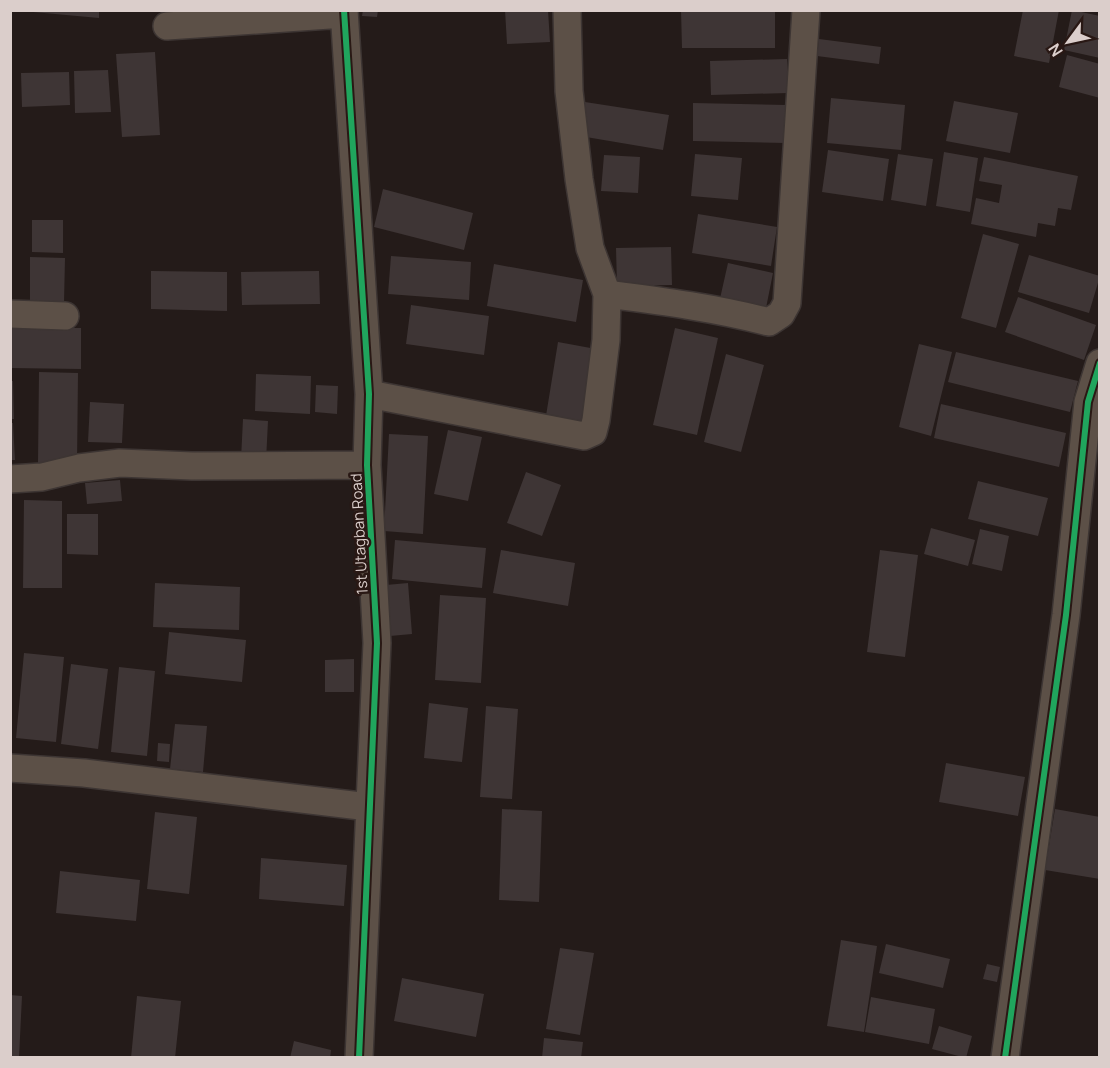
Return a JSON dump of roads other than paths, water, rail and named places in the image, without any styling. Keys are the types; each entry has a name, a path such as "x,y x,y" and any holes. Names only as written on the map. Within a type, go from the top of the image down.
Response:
{"street":[{"path":"369,394 584,436 593,432 606,340 607,294 590,248 579,179 569,91 567,10"},
{"path":"607,294 661,301 769,322 781,314 787,303 806,10"},
{"path":"167,26 344,12"},
{"name":"1st Utagban Road","path":"344,12 369,394 367,465 377,643 358,1058"},
{"path":"10,314 65,316"},
{"path":"1005,1058 1066,615 1088,402 1100,363"},
{"path":"10,479 42,477 78,468 120,463 192,466 367,465"},
{"path":"10,768 84,773 369,807"}]}
